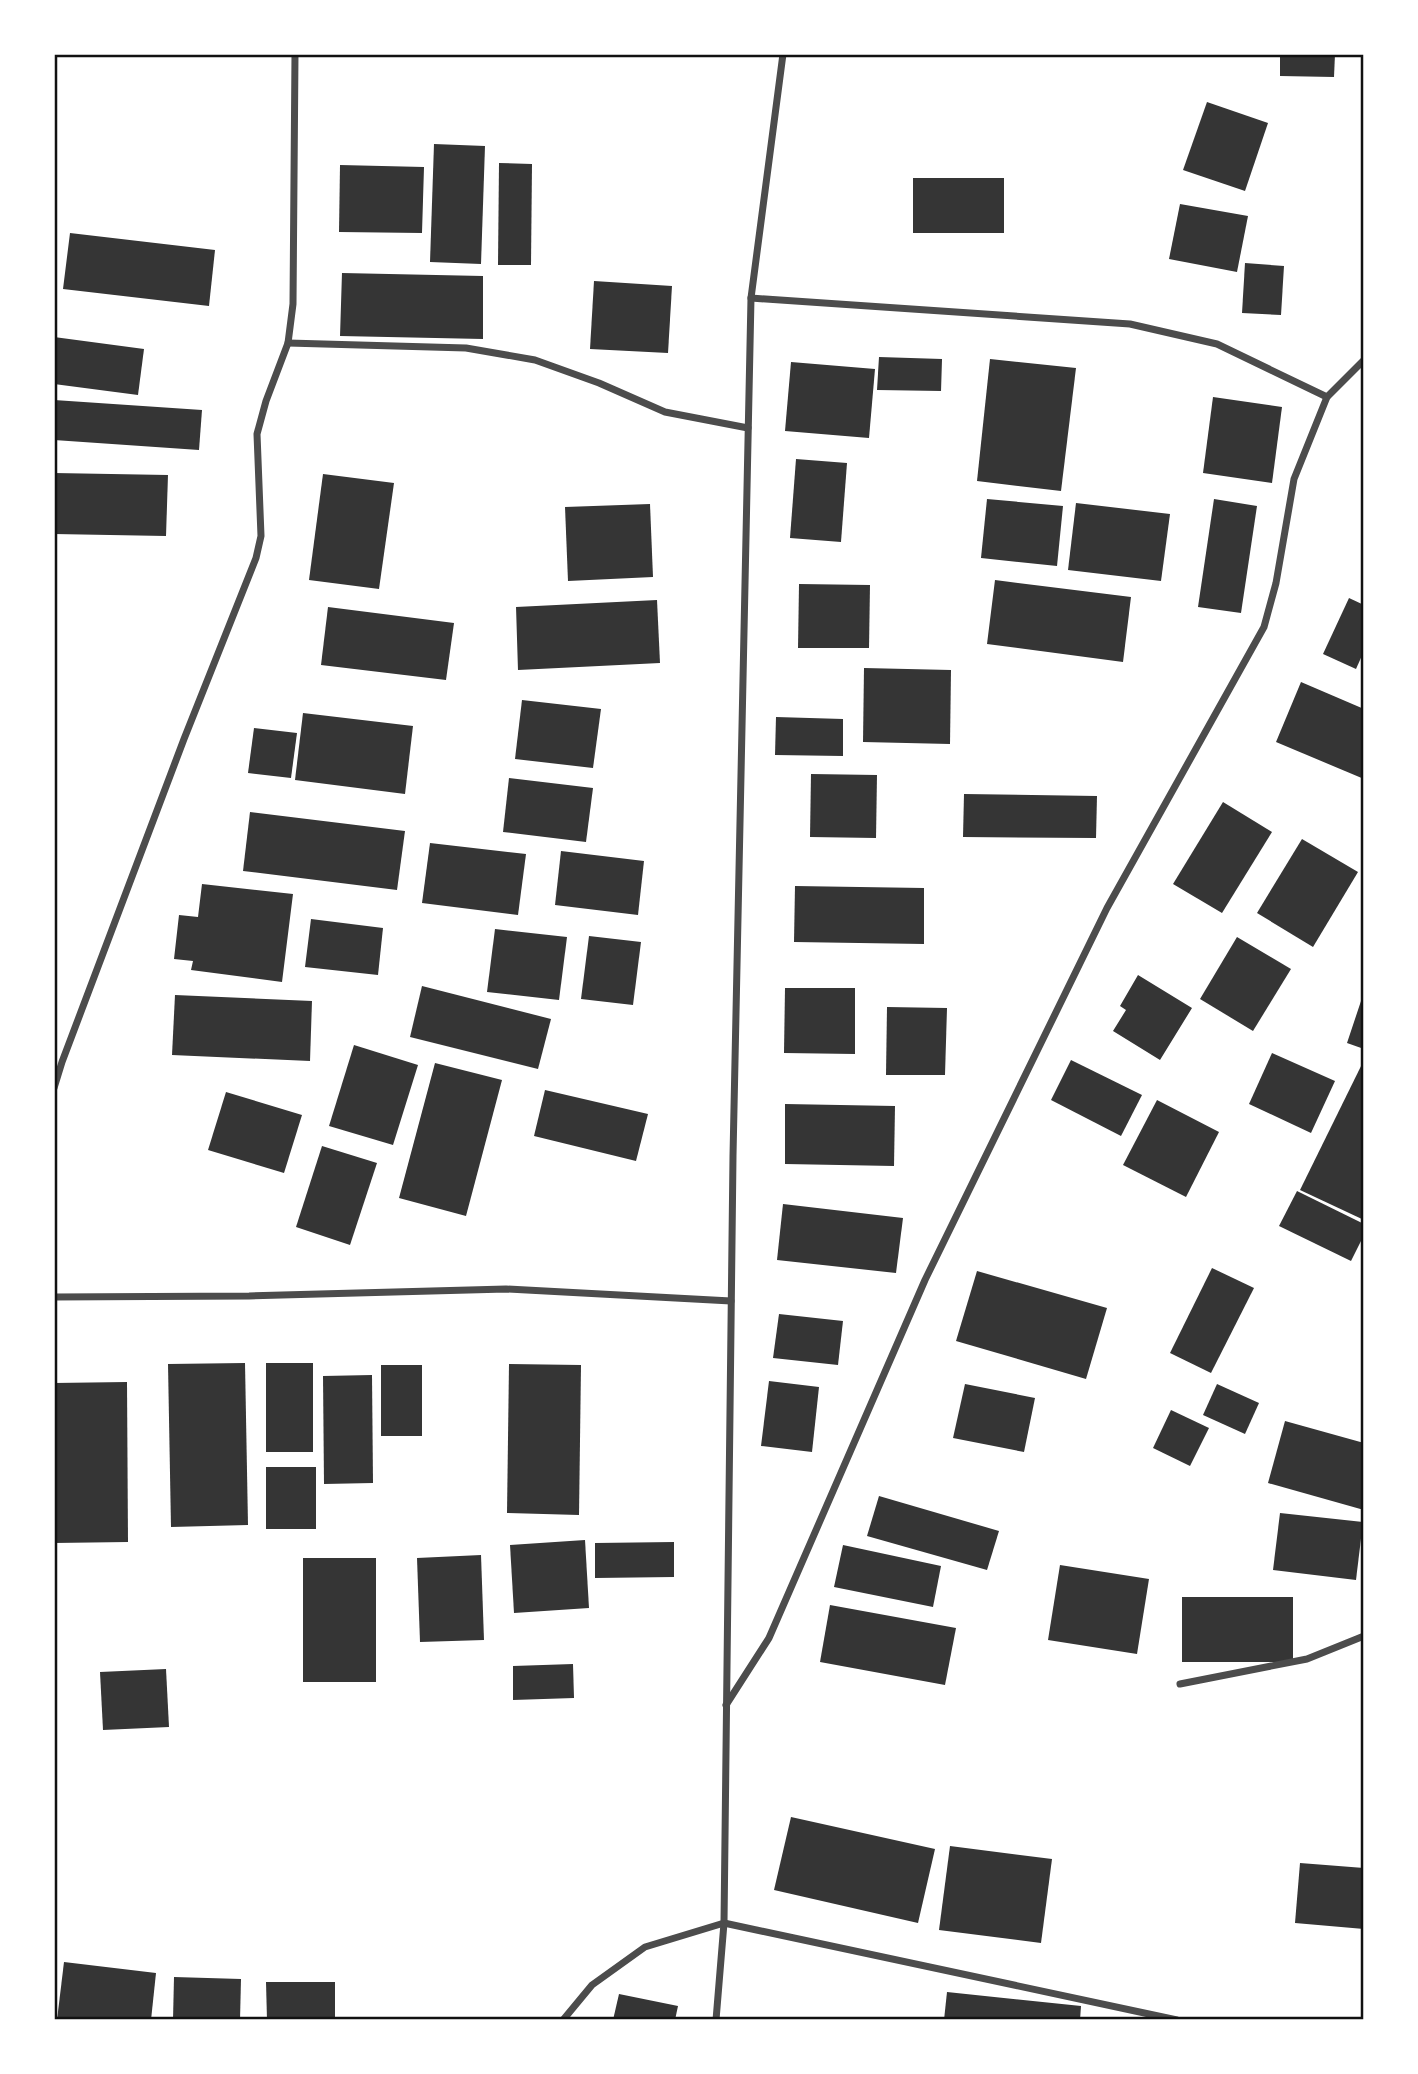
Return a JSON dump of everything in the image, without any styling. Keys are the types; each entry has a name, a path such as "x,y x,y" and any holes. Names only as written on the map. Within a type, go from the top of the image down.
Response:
{"street":[{"path":"54,1087 174,765 256,558 261,536 257,434 266,401 288,343 293,304 295,54"},
{"path":"716,2020 724,1923 731,1301 751,298 783,54"},
{"path":"751,298 1130,324 1217,344 1327,397"},
{"path":"288,343 466,348 535,360 599,383 665,412 748,428"},
{"path":"726,1706 769,1638 925,1280 1107,908 1264,627 1276,583 1294,479 1327,397 1364,360"},
{"path":"54,1297 249,1296 506,1289 731,1301"},
{"path":"1180,1684 1307,1659 1364,1636"},
{"path":"563,2020 592,1985 645,1947 724,1923 1177,2020"}],"building":[{"path":"1280,54 1335,54 1334,77 1280,76"},
{"path":"1207,102 1268,123 1245,191 1183,170"},
{"path":"434,144 485,146 481,264 430,262"},
{"path":"499,163 532,164 531,265 498,265"},
{"path":"340,165 424,167 422,233 339,232"},
{"path":"913,178 1004,178 1004,233 913,233"},
{"path":"1180,204 1248,216 1237,272 1169,259"},
{"path":"70,233 215,250 209,306 63,289"},
{"path":"1245,263 1284,266 1281,315 1242,313"},
{"path":"342,273 483,276 483,339 340,336"},
{"path":"594,281 672,286 668,353 590,349"},
{"path":"54,337 144,349 138,395 54,384"},
{"path":"879,357 942,359 941,391 877,390"},
{"path":"990,359 1076,368 1061,491 977,481"},
{"path":"791,362 875,369 869,438 785,431"},
{"path":"1213,397 1282,407 1272,483 1203,473"},
{"path":"54,400 202,410 199,450 54,440"},
{"path":"796,459 847,463 841,542 790,538"},
{"path":"54,473 168,475 166,536 54,534"},
{"path":"323,474 394,483 379,589 309,580"},
{"path":"987,499 1063,506 1057,566 981,558"},
{"path":"1214,499 1257,506 1241,613 1198,607"},
{"path":"1076,503 1170,514 1161,581 1068,570"},
{"path":"650,504 653,577 568,581 565,507"},
{"path":"995,580 1131,597 1123,662 987,644"},
{"path":"799,584 870,585 869,648 798,648"},
{"path":"1349,598 1364,605 1364,651 1356,669 1323,654"},
{"path":"657,600 660,663 518,670 516,607"},
{"path":"328,607 454,623 446,680 321,665"},
{"path":"864,668 951,670 950,744 863,742"},
{"path":"1301,682 1364,709 1364,779 1276,742"},
{"path":"522,700 601,709 593,768 515,759"},
{"path":"303,713 413,726 405,794 295,780"},
{"path":"776,717 843,719 843,756 775,755"},
{"path":"254,728 297,733 291,778 248,773"},
{"path":"811,774 877,775 876,838 810,837"},
{"path":"509,778 593,788 586,842 503,832"},
{"path":"964,794 1097,796 1096,838 963,837"},
{"path":"1223,802 1272,832 1222,913 1173,884"},
{"path":"250,812 405,831 397,890 243,871"},
{"path":"1302,839 1358,872 1313,947 1257,913"},
{"path":"430,843 526,854 518,915 422,903"},
{"path":"561,851 644,861 638,915 555,905"},
{"path":"202,884 293,894 282,982 191,970 193,961 174,959 179,915 198,917"},
{"path":"795,886 924,888 924,944 794,942"},
{"path":"311,919 383,928 378,975 305,967"},
{"path":"495,929 567,937 559,1000 487,992"},
{"path":"589,936 641,942 633,1005 581,999"},
{"path":"1237,937 1291,969 1253,1031 1200,999"},
{"path":"1138,975 1192,1008 1160,1060 1113,1031 1126,1010 1120,1006"},
{"path":"422,986 551,1019 538,1069 410,1037"},
{"path":"785,988 855,988 855,1054 784,1053"},
{"path":"1364,992 1364,1049 1347,1043"},
{"path":"175,995 312,1001 310,1061 172,1055"},
{"path":"887,1007 947,1008 945,1075 886,1075"},
{"path":"354,1045 418,1065 393,1145 329,1126"},
{"path":"1272,1053 1335,1081 1311,1133 1249,1104"},
{"path":"1071,1060 1142,1095 1121,1136 1051,1100"},
{"path":"1364,1060 1364,1220 1300,1190"},
{"path":"435,1063 502,1080 466,1216 399,1198"},
{"path":"545,1090 648,1114 636,1161 534,1136"},
{"path":"226,1092 302,1115 284,1173 208,1150"},
{"path":"1157,1100 1219,1132 1186,1197 1123,1165"},
{"path":"785,1104 895,1106 894,1166 785,1164"},
{"path":"322,1146 377,1163 350,1245 296,1227"},
{"path":"1297,1191 1364,1224 1364,1235 1351,1261 1279,1226"},
{"path":"783,1204 903,1218 896,1273 777,1260"},
{"path":"1212,1268 1254,1288 1211,1373 1170,1353"},
{"path":"977,1271 1107,1308 1086,1379 956,1341"},
{"path":"779,1314 843,1321 838,1365 773,1358"},
{"path":"245,1363 248,1525 171,1527 168,1364"},
{"path":"266,1363 313,1363 313,1452 266,1452"},
{"path":"509,1364 581,1365 579,1515 507,1513"},
{"path":"381,1365 422,1365 422,1436 381,1436"},
{"path":"372,1375 373,1483 324,1484 323,1376"},
{"path":"769,1381 819,1387 812,1452 761,1446"},
{"path":"127,1382 128,1542 54,1543 54,1383"},
{"path":"965,1384 1035,1398 1024,1452 953,1438"},
{"path":"1217,1384 1259,1403 1245,1434 1203,1415"},
{"path":"1171,1410 1209,1428 1190,1466 1153,1448"},
{"path":"1285,1421 1364,1443 1364,1510 1268,1483"},
{"path":"266,1467 316,1467 316,1529 266,1529"},
{"path":"879,1496 999,1531 987,1570 867,1536"},
{"path":"1280,1513 1363,1522 1356,1580 1273,1570"},
{"path":"585,1540 589,1608 514,1613 510,1545"},
{"path":"674,1542 674,1577 595,1578 595,1543"},
{"path":"843,1545 941,1566 933,1607 834,1587"},
{"path":"481,1555 484,1640 420,1642 417,1558"},
{"path":"303,1558 376,1558 376,1682 303,1682"},
{"path":"1060,1565 1149,1579 1137,1654 1048,1640"},
{"path":"1182,1597 1293,1597 1293,1662 1182,1662"},
{"path":"830,1605 956,1628 945,1685 820,1662"},
{"path":"573,1664 574,1698 513,1700 513,1666"},
{"path":"166,1669 169,1727 103,1730 100,1672"},
{"path":"791,1817 935,1849 918,1923 774,1890"},
{"path":"950,1846 1052,1859 1041,1943 939,1930"},
{"path":"1300,1863 1364,1868 1364,1929 1295,1923"},
{"path":"64,1962 156,1973 151,2020 57,2020"},
{"path":"174,1977 241,1979 240,2020 173,2020"},
{"path":"266,1982 335,1982 335,2020 267,2020"},
{"path":"947,1992 1081,2006 1080,2020 944,2020"},
{"path":"619,1994 678,2006 675,2020 613,2020"}]}
